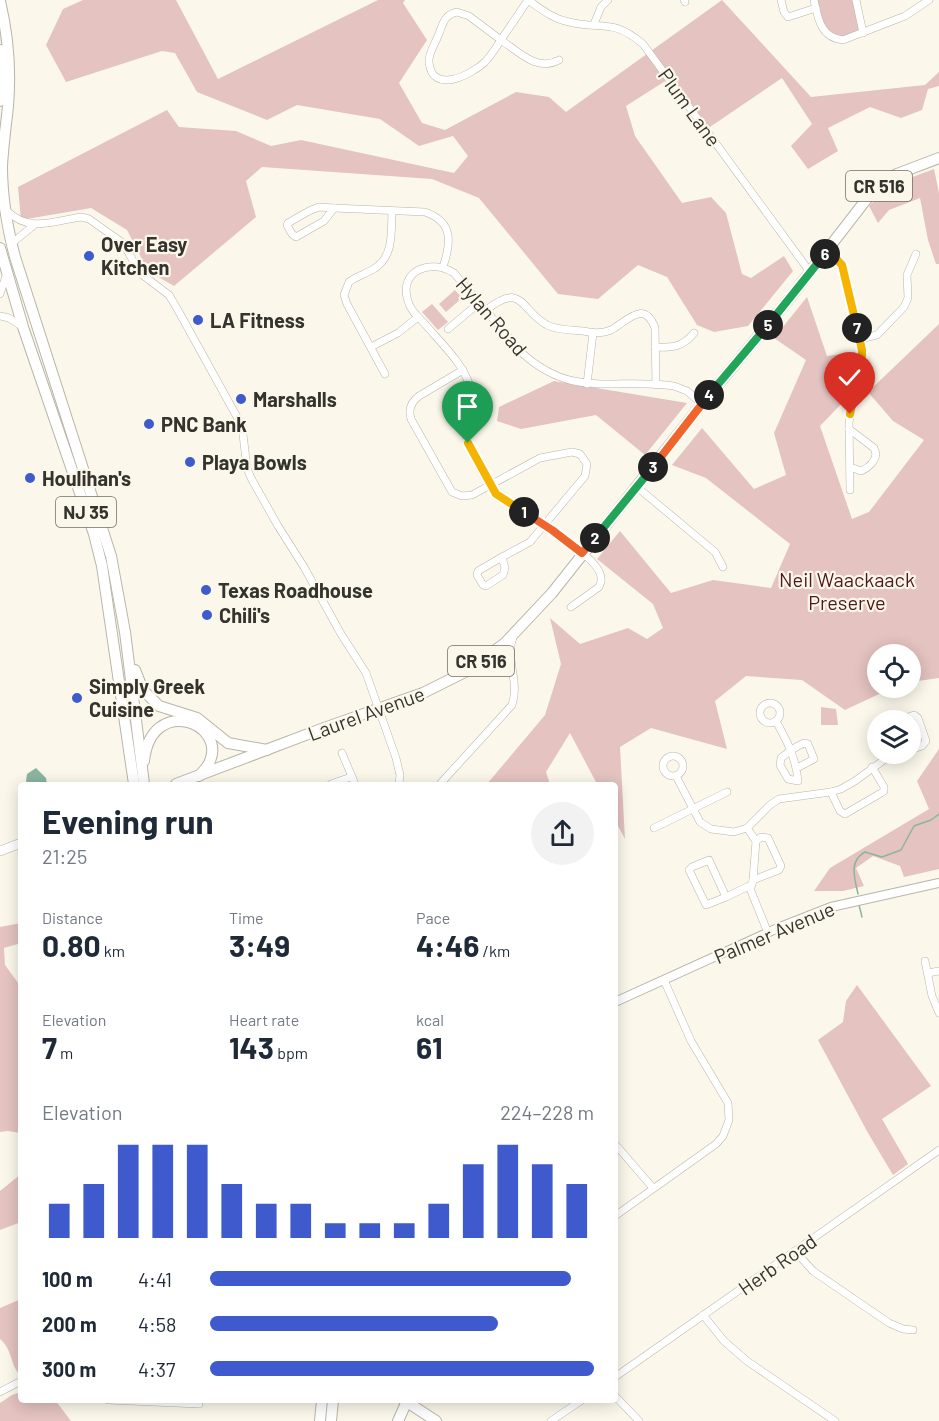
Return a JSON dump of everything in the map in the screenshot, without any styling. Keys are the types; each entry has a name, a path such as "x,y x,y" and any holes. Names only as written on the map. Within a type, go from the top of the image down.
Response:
{"main road":[{"name":"NJ 35","path":"0,1 7,39 9,74 2,163 5,209 11,244 108,545 118,586 144,779"},
{"path":"0,50 0,101"},
{"name":"Laurel Avenue","path":"182,782 379,710 443,684 492,653 514,634 552,592 878,187 897,174 939,158"},
{"name":"NJ 35","path":"0,248 6,276 94,534 102,566 134,782"},
{"path":"125,632 132,662 141,686 155,703 197,718 228,743 267,750"},
{"path":"144,779 144,757 156,731 168,723 182,720 200,728 210,744 211,760 199,776"},
{"path":"0,851 18,844"},
{"path":"320,1421 322,1403"},
{"path":"331,1421 333,1403"},
{"path":"398,1421 404,1403"},
{"path":"409,1403 436,1421"}],"street":[{"path":"528,0 501,40 485,62 453,81 441,79 431,70 429,56 442,23 453,13 465,14 501,40 538,64 547,65 559,60"},
{"name":"Plum Lane","path":"528,0 561,20 576,24 606,24 635,37 646,48 810,272"},
{"path":"594,24 601,7 608,0"},
{"path":"781,0 788,17 816,8"},
{"path":"814,0 819,24 823,30 833,38 843,40 905,16 929,0"},
{"path":"856,0 863,33"},
{"path":"334,208 324,222 296,237 291,234 287,225 290,220 312,209 334,208 425,212 440,221 447,230 449,242 443,267"},
{"path":"5,209 15,219 34,225 81,217 89,219 123,243 144,276 171,298 242,426 246,468 251,478 341,634 361,663 374,691 396,758 399,782"},
{"path":"385,374 347,304 345,291 354,279 376,267 385,259 390,245 392,211"},
{"path":"11,244 34,225"},
{"path":"828,250 842,265 860,339 862,361 850,414 850,489"},
{"path":"860,339 878,335 904,307 908,298 908,272 916,254"},
{"name":"Hylan Road","path":"571,607 599,587 602,577 599,570 582,553 544,524 498,495 490,484 468,443 467,432 472,397 470,384 463,370 407,301 408,282 424,267 435,265 454,273 522,352 535,363 558,376 587,384 674,386 683,389 702,404"},
{"path":"0,294 6,276"},
{"path":"486,310 500,300 512,298 523,302 550,327 593,333 610,330 630,315 641,314 653,323 655,328 656,385"},
{"path":"448,330 479,303"},
{"path":"0,316 9,318 23,327"},
{"path":"371,347 398,333 418,317"},
{"path":"587,384 593,333"},
{"path":"655,347 678,346 694,333"},
{"path":"463,370 414,399 410,409 410,414 452,492 466,496 540,458 572,452 580,454 586,460 586,472 526,544 502,557 478,571 477,575 483,585 486,586 503,575 505,568 502,557"},
{"path":"849,429 874,448 876,454 872,463 865,470 850,467"},
{"path":"637,487 716,552 723,567"},
{"path":"442,782 512,705 516,693 509,655 514,634"},
{"path":"492,653 508,667 514,679"},
{"path":"776,721 792,750 797,768 798,781 788,779 779,762 781,758 792,750 806,742 814,756 812,760 797,768"},
{"path":"921,727 926,741 921,746"},
{"path":"342,753 354,782"},
{"path":"675,756 683,767 676,776 668,775 662,765 675,756"},
{"path":"676,776 700,822 711,829 726,832 747,828 779,799 831,792 855,781 878,764"},
{"path":"831,792 840,811 845,814 881,793 884,787 872,767"},
{"path":"337,782 351,777"},
{"path":"654,828 727,792"},
{"path":"747,828 756,841 751,883 768,933"},
{"path":"726,897 709,860 689,870 706,905 726,897 779,870 782,866 768,837 761,837 756,841"},
{"name":"Palmer Avenue","path":"618,1001 831,907 939,883"},
{"path":"925,961 932,996 939,1013"},
{"path":"928,973 939,971"},
{"path":"618,1214 716,1144 726,1129 730,1116 728,1103 691,1041 664,980"},
{"path":"618,1147 653,1188"},
{"name":"Herb Road","path":"618,1375 939,1150"},
{"path":"795,1251 813,1271 889,1323 903,1329 913,1330"},
{"path":"704,1315 724,1341 747,1361 835,1421"},
{"path":"0,1392 18,1383"},
{"path":"618,1399 639,1421"},
{"path":"176,1403 199,1403"},
{"path":"551,1421 578,1403"}],"green space":[{"path":"83,0 176,0 218,79 378,0 405,0 403,3 427,40 399,83 422,123 445,130 516,92 549,97 566,112 722,0 811,97 925,85 939,72 939,86 928,89 922,110 901,118 870,107 828,128 838,151 808,169 791,146 812,124 782,78 707,129 670,78 626,106 635,136 682,203 711,197 726,213 742,274 751,278 784,256 793,271 748,326 714,332 697,325 667,277 638,265 598,299 558,294 479,198 432,179 262,167 246,181 256,217 174,286 148,271 127,230 91,208 21,220 18,187 167,110 179,127 236,131 271,146 301,140 454,173 468,156 453,136 419,146 380,119 297,105 267,120 197,92 175,53 162,51 66,82 46,45 63,9"},
{"path":"817,0 860,0 863,30 850,39 827,35 819,16"},
{"path":"934,169 939,193 939,264 936,264 928,240 920,198 889,210 878,223 869,206 891,185"},
{"path":"455,290 462,298 446,312 439,304"},
{"name":"Neil Waackaack Preserve","path":"807,297 827,356 854,352 857,361 843,402 820,426 852,519 869,512 924,440 893,421 868,392 939,324 939,678 921,681 921,644 867,644 867,698 871,698 845,710 802,680 746,676 715,701 727,749 651,728 620,747 625,839 618,826 618,782 596,782 570,733 546,772 549,782 489,782 545,715 561,664 550,618 580,644 628,628 647,639 663,628 653,604 597,559 620,531 671,593 713,580 771,588 790,544 706,478 672,465 702,428 754,489 786,475 774,433 806,360 774,338"},
{"path":"432,304 448,322 438,330 422,312"},
{"path":"554,381 687,403 645,455 596,415 521,429 497,421 499,407"},
{"path":"821,707 836,709 838,725 821,725"},
{"path":"939,749 939,869 904,877 900,866 873,856 856,868 864,886 843,891 814,891 830,868 929,809 917,781"},
{"path":"18,924 18,944 4,948 5,965 18,983 18,1133 0,1132 0,927"},
{"path":"857,985 931,1086 882,1119 908,1164 893,1175 818,1040 843,1022 846,1001"},
{"path":"18,1176 18,1223 0,1230 0,1191"},
{"path":"18,1300 18,1372 7,1347 0,1339 0,1308"},
{"path":"18,1393 18,1403 57,1403 71,1421 0,1421 0,1403"}],"shaded area":[{"path":"36,768 46,778 47,782 27,782 27,774"}],"waterway":[{"path":"858,894 854,871 856,860 860,856 865,852 882,857 901,850 914,826 931,820 939,814"},
{"path":"859,905 862,917"}],"place":[{"name":"Over Easy Kitchen","path":"89,256"},
{"name":"LA Fitness","path":"198,320"},
{"name":"Marshalls","path":"241,399"},
{"name":"PNC Bank","path":"149,424"},
{"name":"Playa Bowls","path":"190,462"},
{"name":"Houlihan's","path":"30,478"},
{"name":"Texas Roadhouse","path":"206,590"},
{"name":"Chili's","path":"207,615"},
{"name":"Simply Greek Cuisine","path":"77,698"}],"route":[{"path":"468,443 498,495 544,524 582,553 828,250 842,265 862,350 862,365 850,414"}]}
